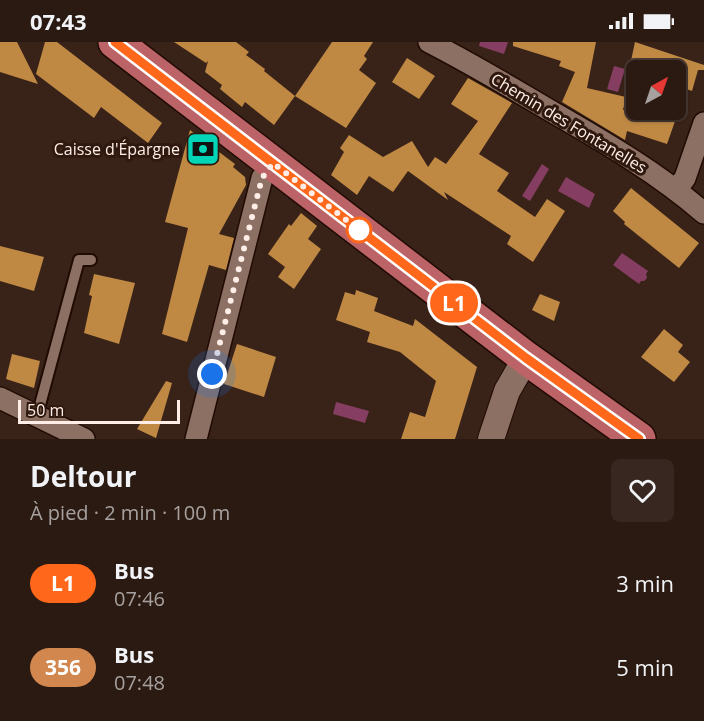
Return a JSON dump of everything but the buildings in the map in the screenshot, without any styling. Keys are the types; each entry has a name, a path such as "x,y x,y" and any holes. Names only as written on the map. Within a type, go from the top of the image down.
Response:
{"main road":[{"path":"115,42 526,358 639,439"}],"street":[{"name":"Chemin des Fontanelles","path":"429,42 609,145 677,189 704,213"},
{"path":"677,189 685,178 704,123"},
{"path":"196,439 262,178 273,163"},
{"path":"491,439 507,391 526,358"},
{"path":"0,398 84,439"}],"lane":[{"path":"38,416 79,260 91,260"}],"shaded area":[{"path":"480,42 508,42 504,54 479,46"},
{"path":"614,66 625,69 618,92 607,89"},
{"path":"542,164 549,169 530,201 522,196"},
{"path":"566,177 595,194 589,208 558,191"},
{"path":"622,253 648,271 644,281 639,284 613,265"},
{"path":"336,402 369,411 365,423 333,414"}],"bus line":[{"name":"L1","path":"115,42 526,358 639,439"}],"place":[{"name":"Caisse d'Épargne","path":"203,149"}],"route":[{"path":"212,374 262,178 273,163 359,230"}]}
